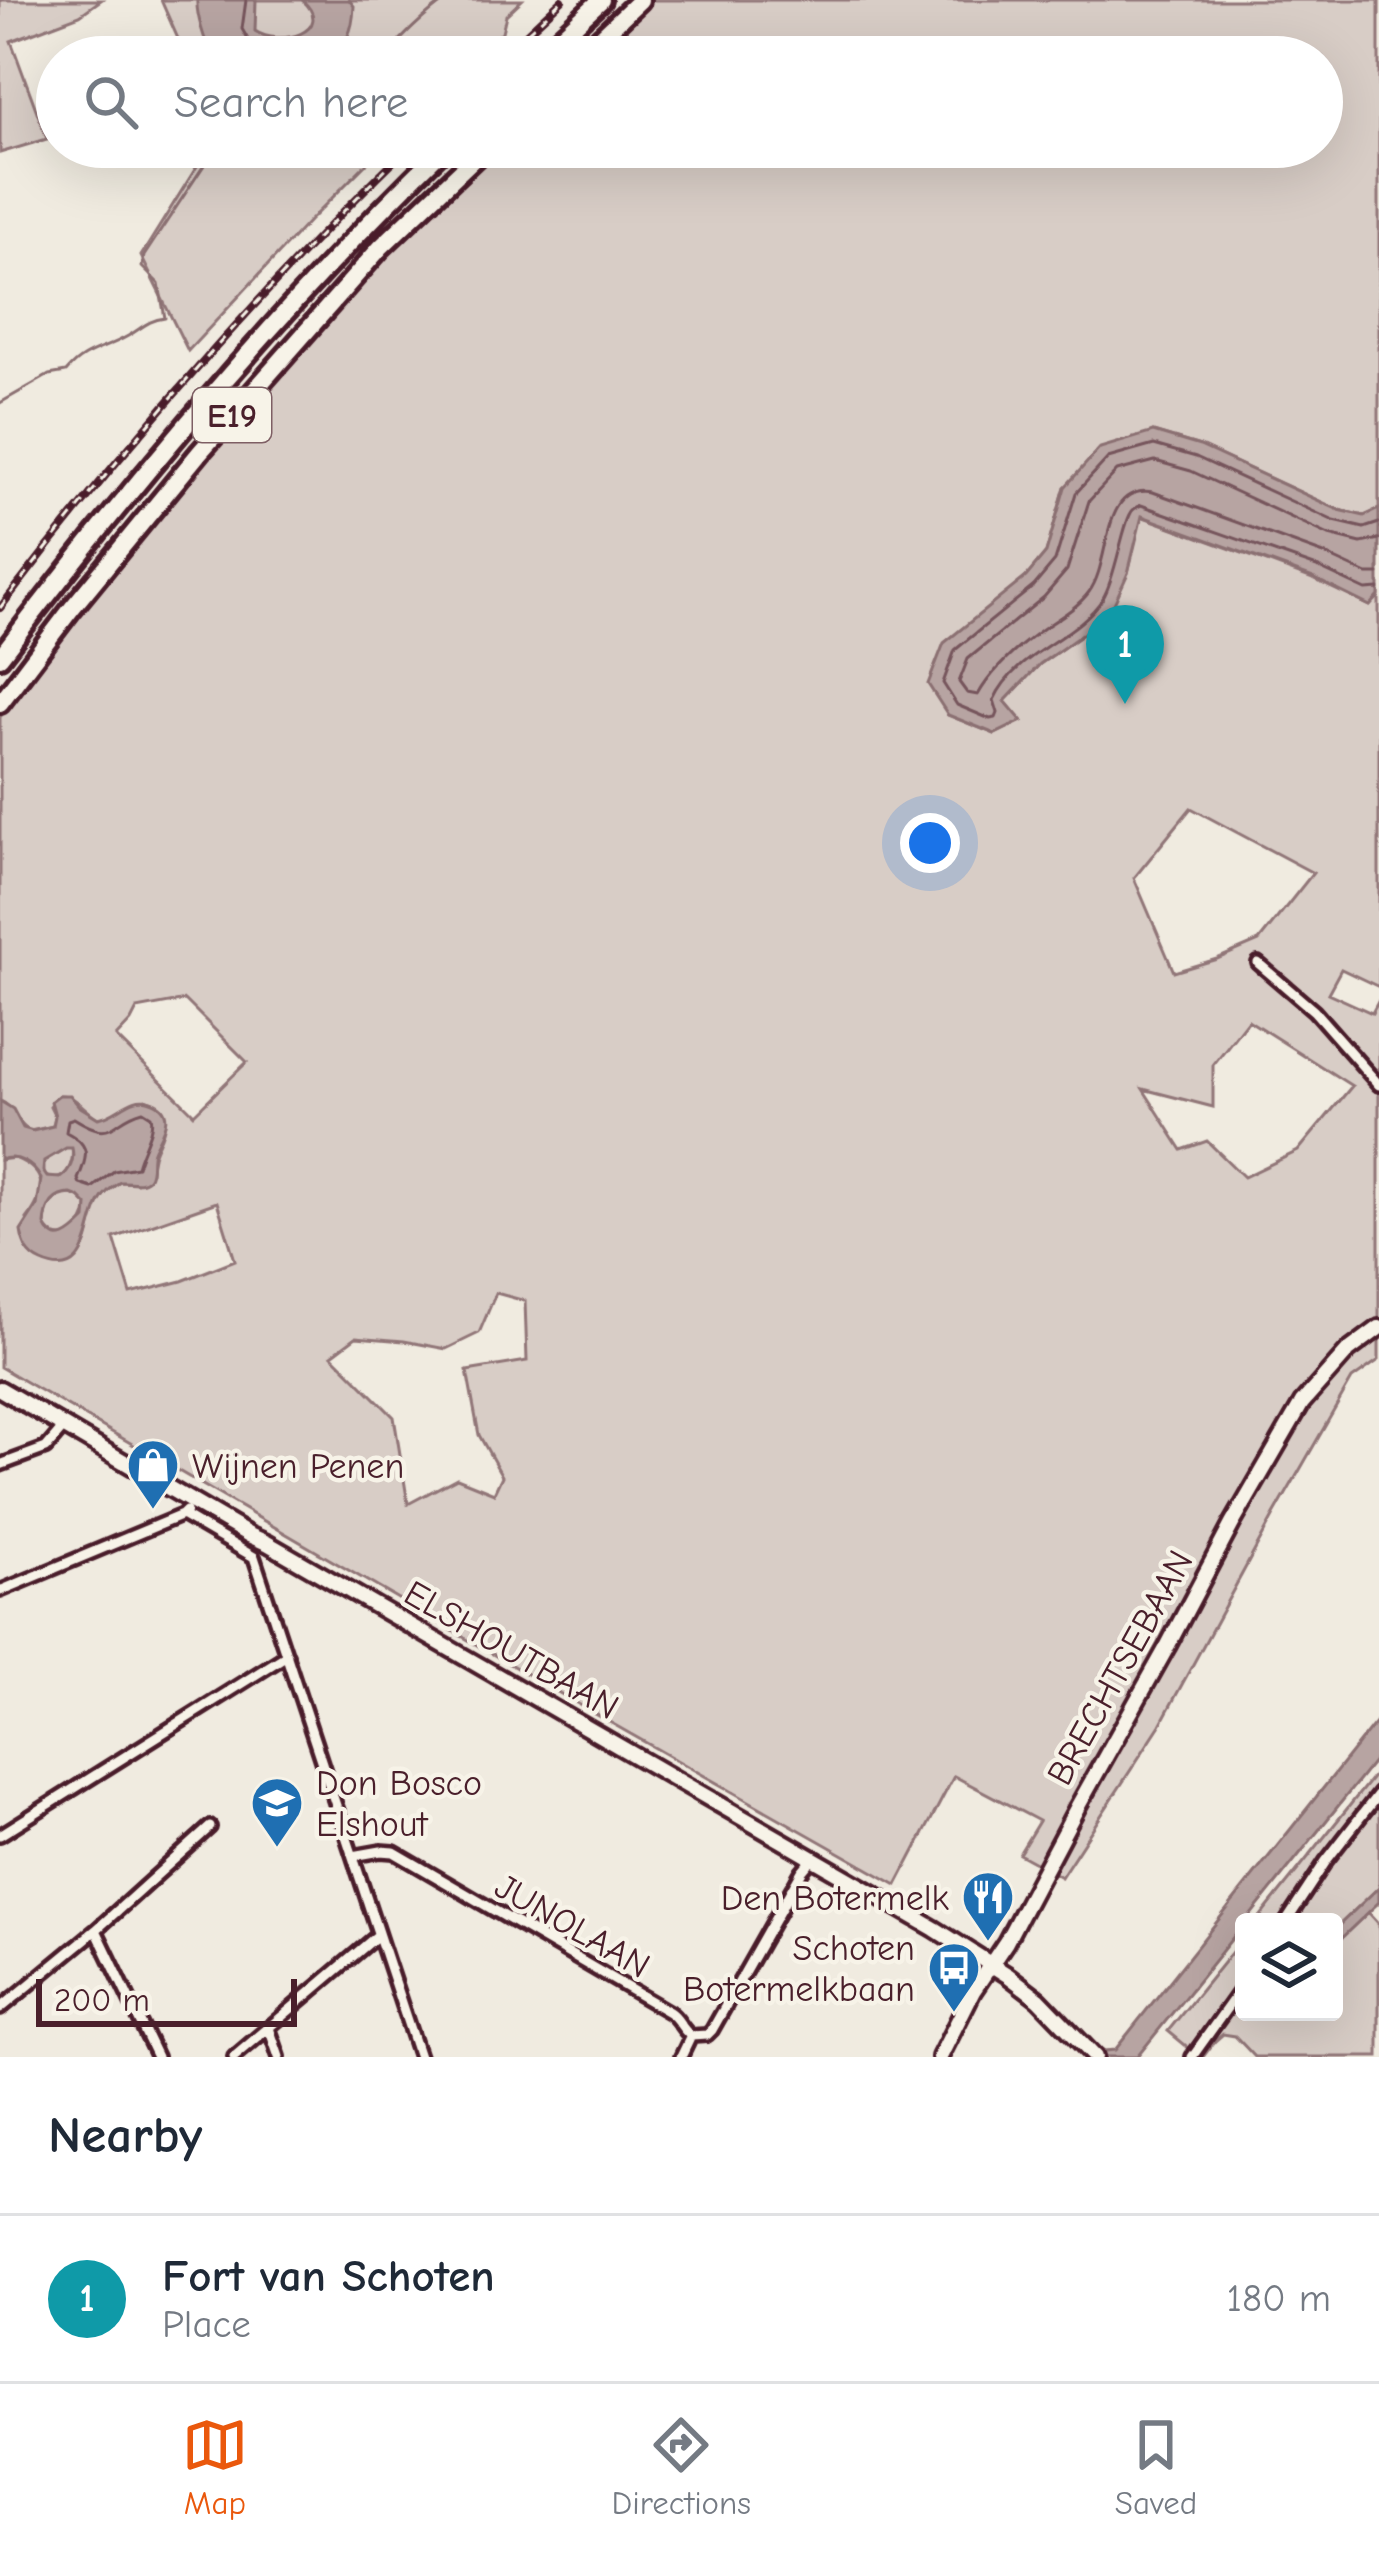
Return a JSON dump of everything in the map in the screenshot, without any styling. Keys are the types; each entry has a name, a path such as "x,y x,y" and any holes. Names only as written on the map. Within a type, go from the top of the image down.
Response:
{"highway":[{"path":"562,36 601,0"},
{"path":"602,36 640,0"},
{"name":"E19","path":"0,657 182,430 360,230 423,168"},
{"name":"E19","path":"0,704 200,452 381,247 464,168"}],"main road":[{"name":"BRECHTSEBAAN","path":"940,2057 1302,1402 1348,1351 1379,1328"},
{"name":"ELSHOUTBAAN","path":"0,1389 991,1964 1039,1999 1093,2056"}],"street":[{"path":"1258,963 1315,1011 1379,1085"},
{"path":"0,1465 46,1448 64,1427"},
{"path":"0,1592 182,1515 193,1502"},
{"path":"182,1515 254,1557 418,2057"},
{"path":"0,1835 287,1655"},
{"path":"1292,1913 1379,1793"},
{"path":"0,2009 210,1827"},
{"name":"JUNOLAAN","path":"353,1856 394,1852 676,2016 691,2036"},
{"path":"681,2057 691,2036 706,2036 712,2030 813,1858"},
{"path":"96,1930 157,2057"},
{"path":"234,2057 378,1935"},
{"path":"1192,2057 1235,1997"},
{"path":"269,2028 279,2057"}],"shaded area":[{"path":"0,0 101,0 80,15 11,41 36,109 36,142 0,153"},
{"path":"161,0 522,0 506,15 498,36 177,36"},
{"path":"652,0 1379,0 1379,509 1364,516 1339,510 1200,446 1153,432 1065,487 1046,553 1026,577 948,715 995,734 1021,721 1005,701 1040,664 1087,631 1128,573 1141,516 1313,579 1370,606 1379,596 1379,987 1341,969 1328,993 1372,1013 1379,1000 1379,1360 1352,1379 1160,1725 1061,1877 1019,1854 1039,1821 954,1776 897,1885 0,1367 0,1160 15,1158 39,1176 41,1192 27,1219 67,1265 83,1250 105,1194 120,1182 137,1183 151,1172 165,1122 146,1099 98,1118 75,1100 59,1095 50,1106 53,1126 30,1131 0,1101 0,717 206,457 387,253 476,168 1343,168 1343,36 614,36","holes":["1191,808 1313,873 1259,941 1174,972 1134,878","185,1000 247,1062 194,1114 116,1037 137,1009","1248,1020 1352,1086 1298,1151 1244,1177 1207,1141 1182,1150 1143,1089 1213,1107 1213,1065","217,1202 235,1260 131,1294 114,1238","496,1293 525,1301 527,1361 467,1371 479,1435 502,1476 494,1493 457,1478 408,1504 394,1417 332,1355 356,1337 446,1349 479,1333"]},
{"path":"196,168 362,168 188,351 141,256"},
{"path":"72,1147 72,1154 67,1172 57,1178 44,1175 44,1161"},
{"path":"71,1194 87,1205 86,1214 72,1234 58,1236 45,1225 47,1212 55,1200"},
{"path":"1379,1769 1379,1887 1343,1921 1343,1913 1263,1913"},
{"path":"1368,1912 1379,1924 1379,2057 1255,2057 1235,2036 1223,2034 1203,2057 1195,2057 1168,2031 1235,1948 1235,2021 1343,2021 1343,1936"}],"water":[{"path":"197,0 256,0 255,31 265,36 205,36"},
{"path":"302,0 349,0 354,6 348,36 294,36 309,28 313,20"},
{"path":"1153,432 1200,446 1339,510 1364,516 1379,509 1379,596 1370,606 1313,578 1142,516 1128,573 1112,608 1040,664 1005,701 1022,721 995,734 948,715 928,684 944,643 1026,577 1046,553 1065,487 1100,448"},
{"path":"70,1095 98,1118 144,1099 159,1105 166,1117 148,1179 120,1182 108,1191 77,1259 57,1267 33,1257 21,1231 37,1206 41,1179 24,1161 0,1160 0,1101 13,1109 23,1128 33,1131 53,1126 51,1101","holes":["66,1148 73,1152 69,1169 60,1178 47,1177 44,1161","71,1194 87,1205 86,1219 65,1236 54,1236 45,1225 49,1207 59,1196"]},
{"path":"1379,1718 1379,1755 1252,1913 1235,1913 1235,1935 1137,2057 1099,2057 1115,2050"},
{"path":"1379,1887 1379,1902 1343,1936 1343,1921"}],"waterway":[{"path":"406,36 446,0"},
{"path":"0,403 165,318 159,284 142,267 144,256 202,168"}],"railway":[{"path":"523,36 562,0"},
{"path":"0,608 196,370 387,168"}],"place":[{"name":"Fort van Schoten","path":"1125,704"},
{"name":"Wijnen Penen","path":"153,1511"},
{"name":"Don Bosco Elshout","path":"277,1849"},
{"name":"Den Botermelk","path":"988,1943"},
{"name":"Schoten Botermelkbaan","path":"954,2014"}]}
